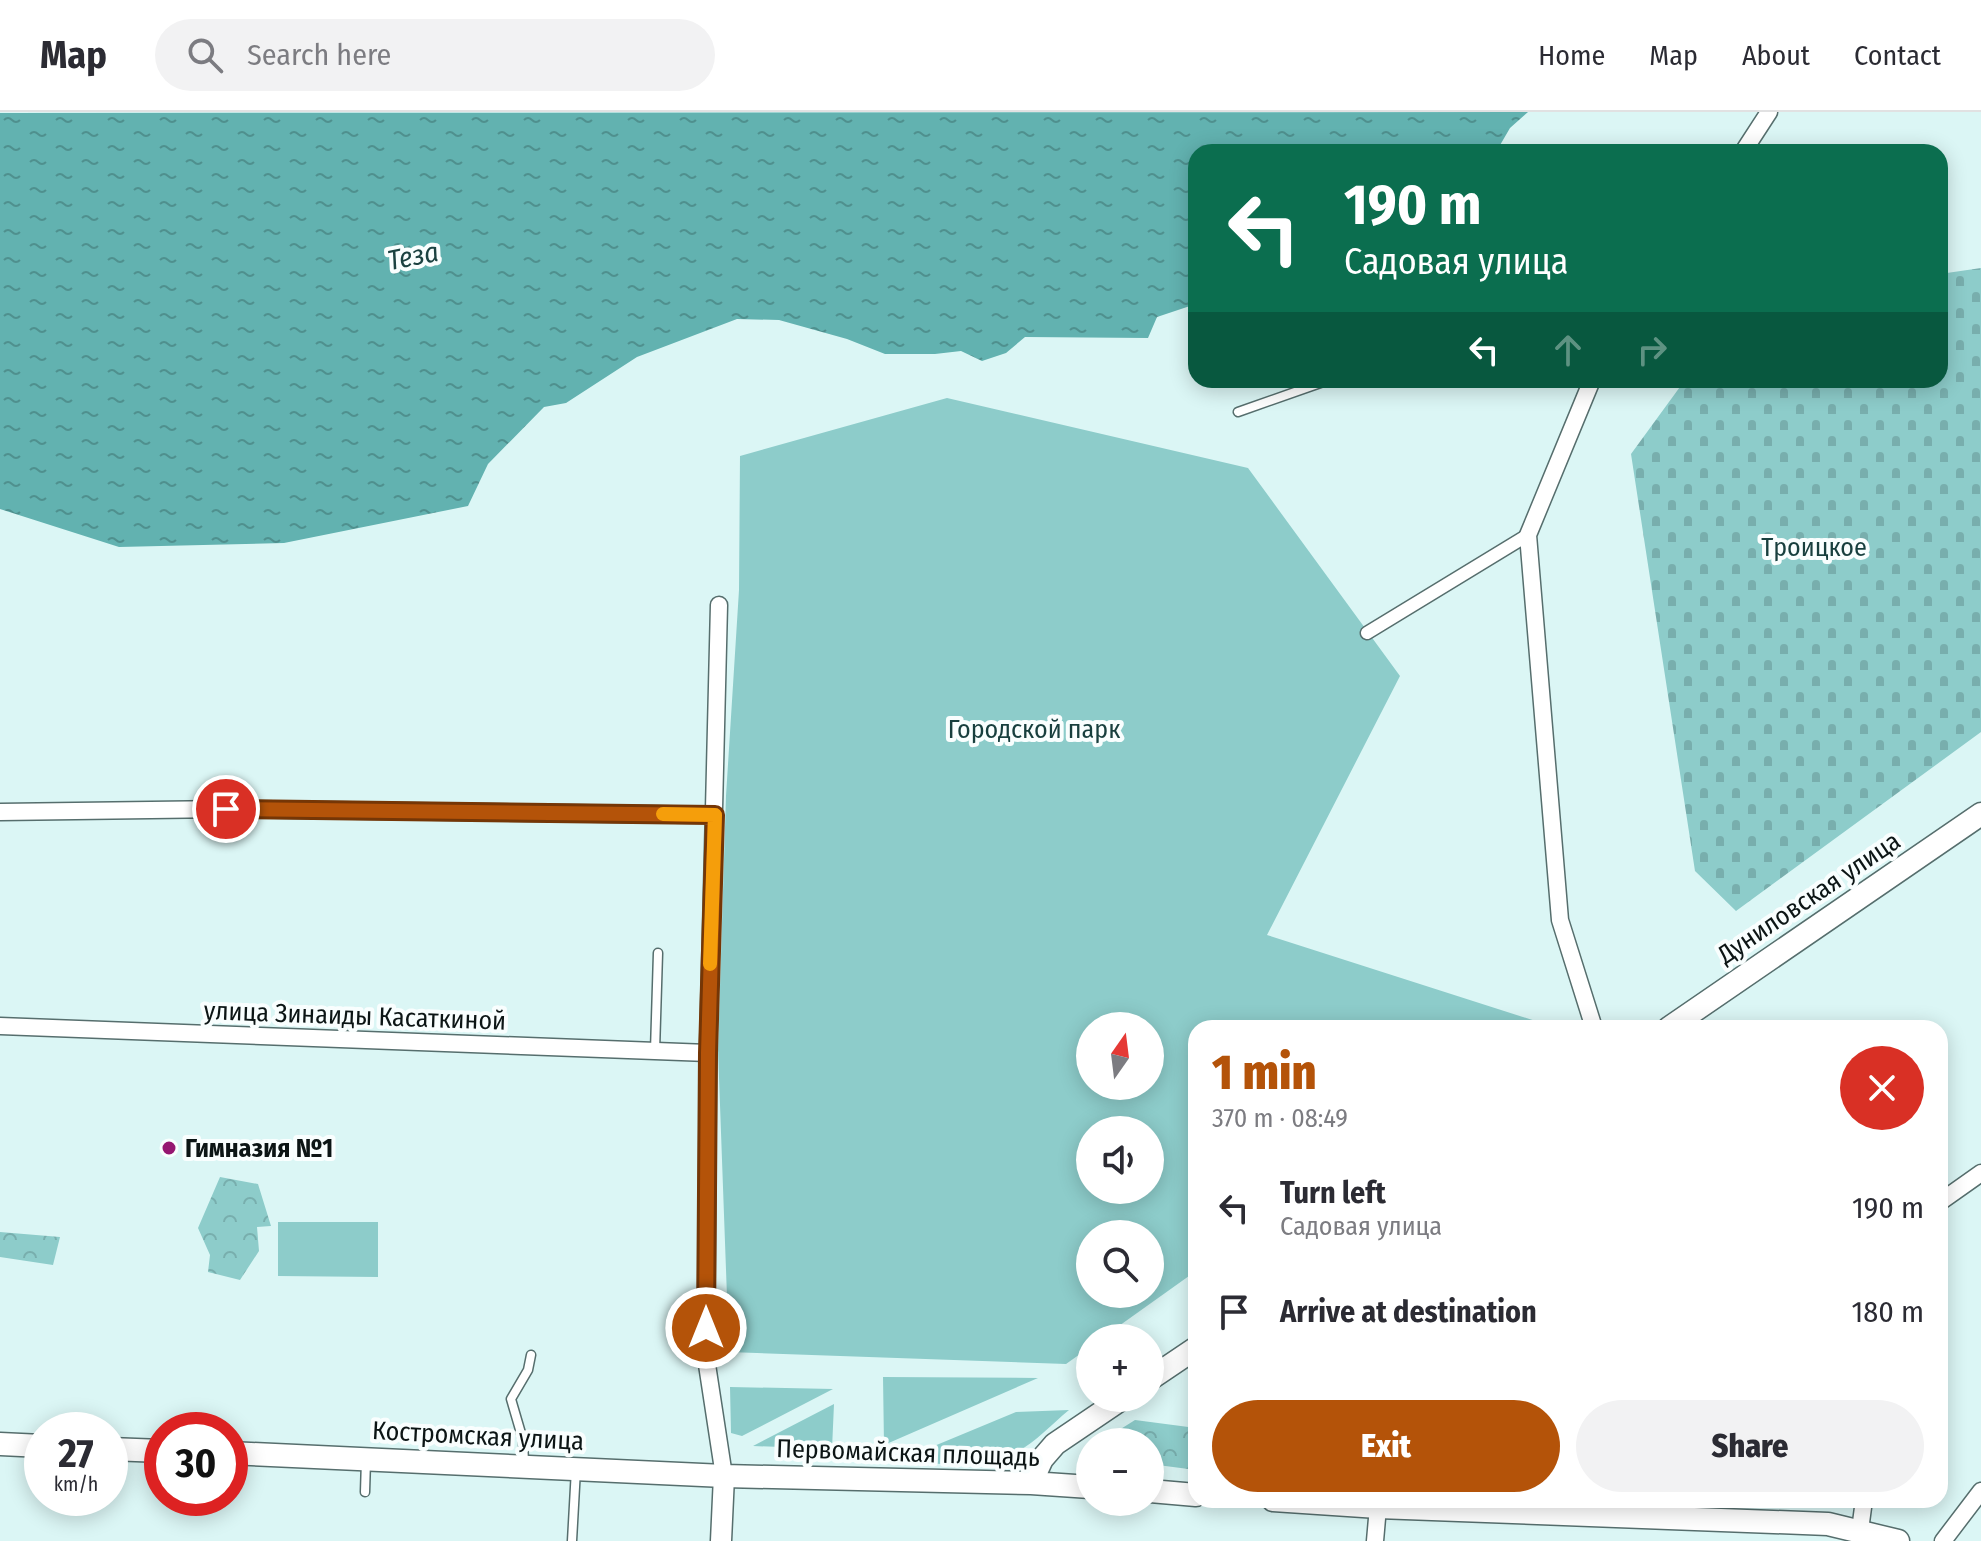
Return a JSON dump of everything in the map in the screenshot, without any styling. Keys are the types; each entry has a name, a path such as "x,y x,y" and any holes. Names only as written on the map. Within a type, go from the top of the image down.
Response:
{"main road":[{"name":"Дуниловская улица","path":"1681,1020 1981,814"},
{"path":"1164,1370 1188,1353"},
{"path":"1031,1483 1042,1459 1055,1444 1102,1412"},
{"path":"0,1444 24,1445"},
{"name":"Костромская улица","path":"248,1454 724,1476"},
{"name":"Первомайская площадь","path":"724,1476 1076,1486"},
{"path":"1164,1492 1188,1494"},
{"path":"1543,1508 1827,1532 1860,1530 1898,1541"}],"street":[{"path":"1748,144 1769,112"},
{"path":"1589,388 1528,535 1560,920 1591,1020"},
{"path":"1367,633 1528,535"},
{"path":"719,605 708,1053 706,1358 724,1476 721,1541"},
{"path":"0,812 226,809 715,815"},
{"name":"улица Зинаиды Касаткиной","path":"0,1026 708,1053"},
{"path":"1948,1196 1981,1173"},
{"path":"1943,1541 1981,1491"},
{"path":"1375,1541 1378,1508"},
{"path":"1860,1530 1863,1508"}],"lane":[{"path":"1238,412 1306,388"},
{"path":"655,1051 658,953"},
{"path":"524,1466 523,1440 511,1399 528,1370 531,1355"},
{"path":"365,1492 366,1459"},
{"path":"572,1541 576,1468"}],"green space":[{"name":"Троицкое","path":"1981,268 1981,732 1736,911 1695,871 1631,454 1679,388 1948,388 1948,273"},
{"name":"Городской парк","path":"947,398 1248,468 1400,676 1267,935 1533,1020 1188,1020 1188,1277 1164,1294 1164,1220 1076,1220 1076,1308 1144,1308 1122,1324 1076,1324 1076,1357 1066,1364 729,1352 718,1050 726,796 739,590 740,456"},
{"path":"220,1177 258,1184 271,1226 257,1227 259,1251 240,1280 208,1272 210,1255 198,1228"},
{"path":"278,1222 378,1222 378,1277 278,1276"},
{"path":"0,1232 60,1237 53,1265 0,1257"},
{"path":"883,1377 1038,1378 884,1445"},
{"path":"730,1387 833,1389 742,1436 731,1433"},
{"path":"834,1404 832,1449 753,1446"},
{"path":"1069,1410 1029,1444 1002,1459 973,1464 898,1461 1016,1412"},
{"path":"1135,1420 1188,1427 1188,1469 1164,1466 1164,1428 1122,1428"}],"water":[{"name":"Теза","path":"1528,112 1510,128 1501,144 1188,144 1188,307 1157,317 1148,338 1025,337 1006,353 982,361 961,351 885,354 847,339 779,320 737,319 637,357 566,403 544,407 488,464 468,506 284,543 119,547 0,509 0,113"}],"slow traffic":[{"path":"663,814 715,815 710,964"}],"place":[{"name":"Гимназия №1","path":"169,1148"}],"route":[{"path":"226,809 715,815 708,1053 706,1328"}]}
